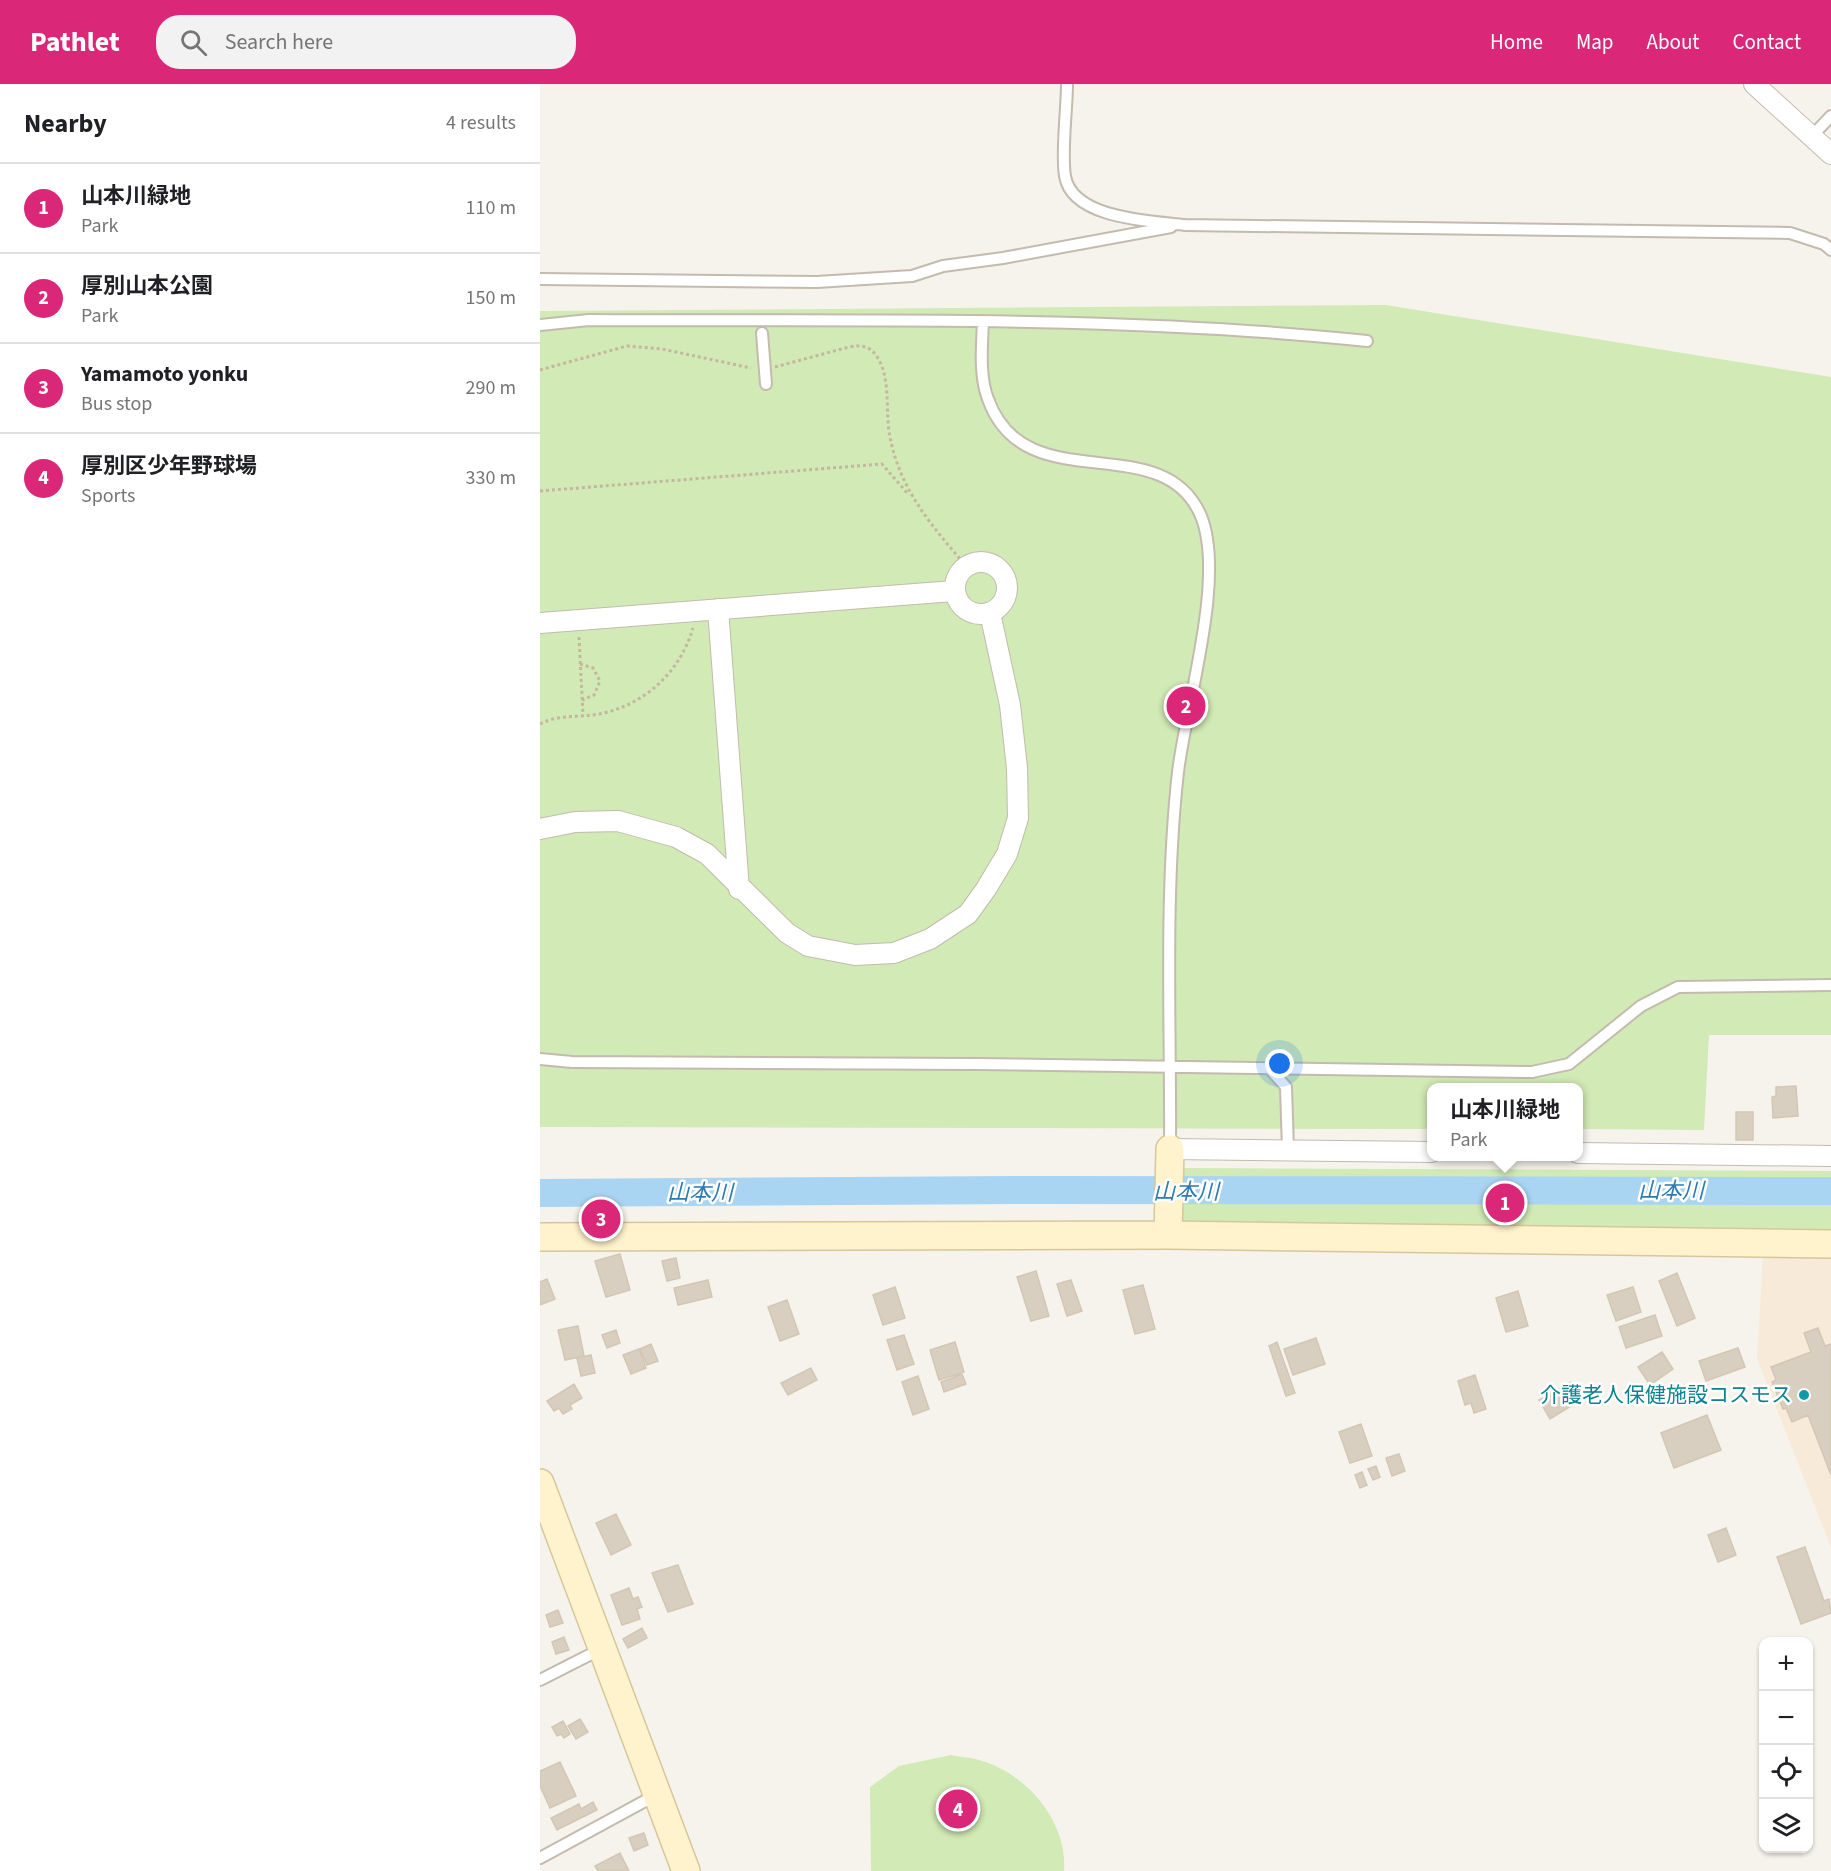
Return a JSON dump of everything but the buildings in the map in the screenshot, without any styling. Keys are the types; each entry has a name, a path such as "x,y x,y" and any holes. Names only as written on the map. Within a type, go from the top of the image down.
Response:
{"street":[{"path":"1754,84 1831,154"},
{"path":"978,561 987,562 1001,570 1007,585 1005,599 990,613 975,614 967,611 956,599 954,591 957,577 966,566 978,561"},
{"path":"540,623 954,591"},
{"path":"718,609 739,894"},
{"path":"540,829 618,821 676,837 707,854 739,894 787,933 808,946 855,956 894,953 930,939 968,914 1007,854 1018,818 1017,765 1010,705 990,613"},
{"path":"1168,1235 1170,1155 1288,1150 1427,1152"},
{"path":"1583,1153 1831,1156"},
{"path":"540,1237 1168,1235 1831,1244"},
{"path":"540,1483 686,1871"}],"lane":[{"path":"1067,84 1065,177 1078,199 1095,210 1143,221 1185,225 1790,233 1824,244 1831,250"},
{"path":"1812,136 1831,116"},
{"path":"540,279 816,282 912,276 943,266 1003,258 1185,225"},
{"path":"540,325 589,320 1155,324 1259,330 1367,341"},
{"path":"983,322 982,351 988,399 1002,425 1015,441 1053,457 1140,468 1165,477 1184,491 1200,516 1208,543 1209,581 1178,771 1170,906 1170,1155"},
{"path":"762,333 766,384"},
{"path":"540,1059 572,1062 1532,1072 1569,1064 1641,1006 1678,987 1831,985"},
{"path":"1269,1068 1286,1087 1288,1150"},
{"path":"540,1680 604,1648"},
{"path":"540,1858 657,1794"}],"path":[{"path":"540,370 627,346 663,349 744,368 765,368 861,345 871,349 880,361 890,436 896,460 923,515 966,566"},
{"path":"540,491 882,464 914,500"},
{"path":"540,724 558,717 598,714 625,705 651,691 676,664 689,642 695,611"},
{"path":"578,620 583,715"},
{"path":"580,664 593,668 600,681 594,695 582,700"}],"shaded area":[{"path":"1763,1256 1831,1258 1831,1547 1757,1359"}],"green space":[{"path":"1386,305 1831,377 1831,1035 1709,1035 1704,1130 1583,1129 1583,1083 1427,1083 1427,1129 540,1127 540,311"},
{"path":"1180,1168 1831,1171 1831,1234 1179,1236"},
{"path":"951,1755 976,1759 996,1766 1027,1787 1051,1817 1059,1834 1064,1871 871,1871 870,1787 899,1766"}],"waterway":[{"name":"山本川","path":"540,1193 1023,1190 1831,1191"}],"place":[{"name":"厚別山本公園","path":"1186,706"},
{"name":"山本川緑地","path":"1505,1203"},
{"name":"Yamamoto yonku","path":"601,1219"},
{"name":"介護老人保健施設コスモス","path":"1804,1395"},
{"name":"厚別区少年野球場","path":"958,1809"}]}
